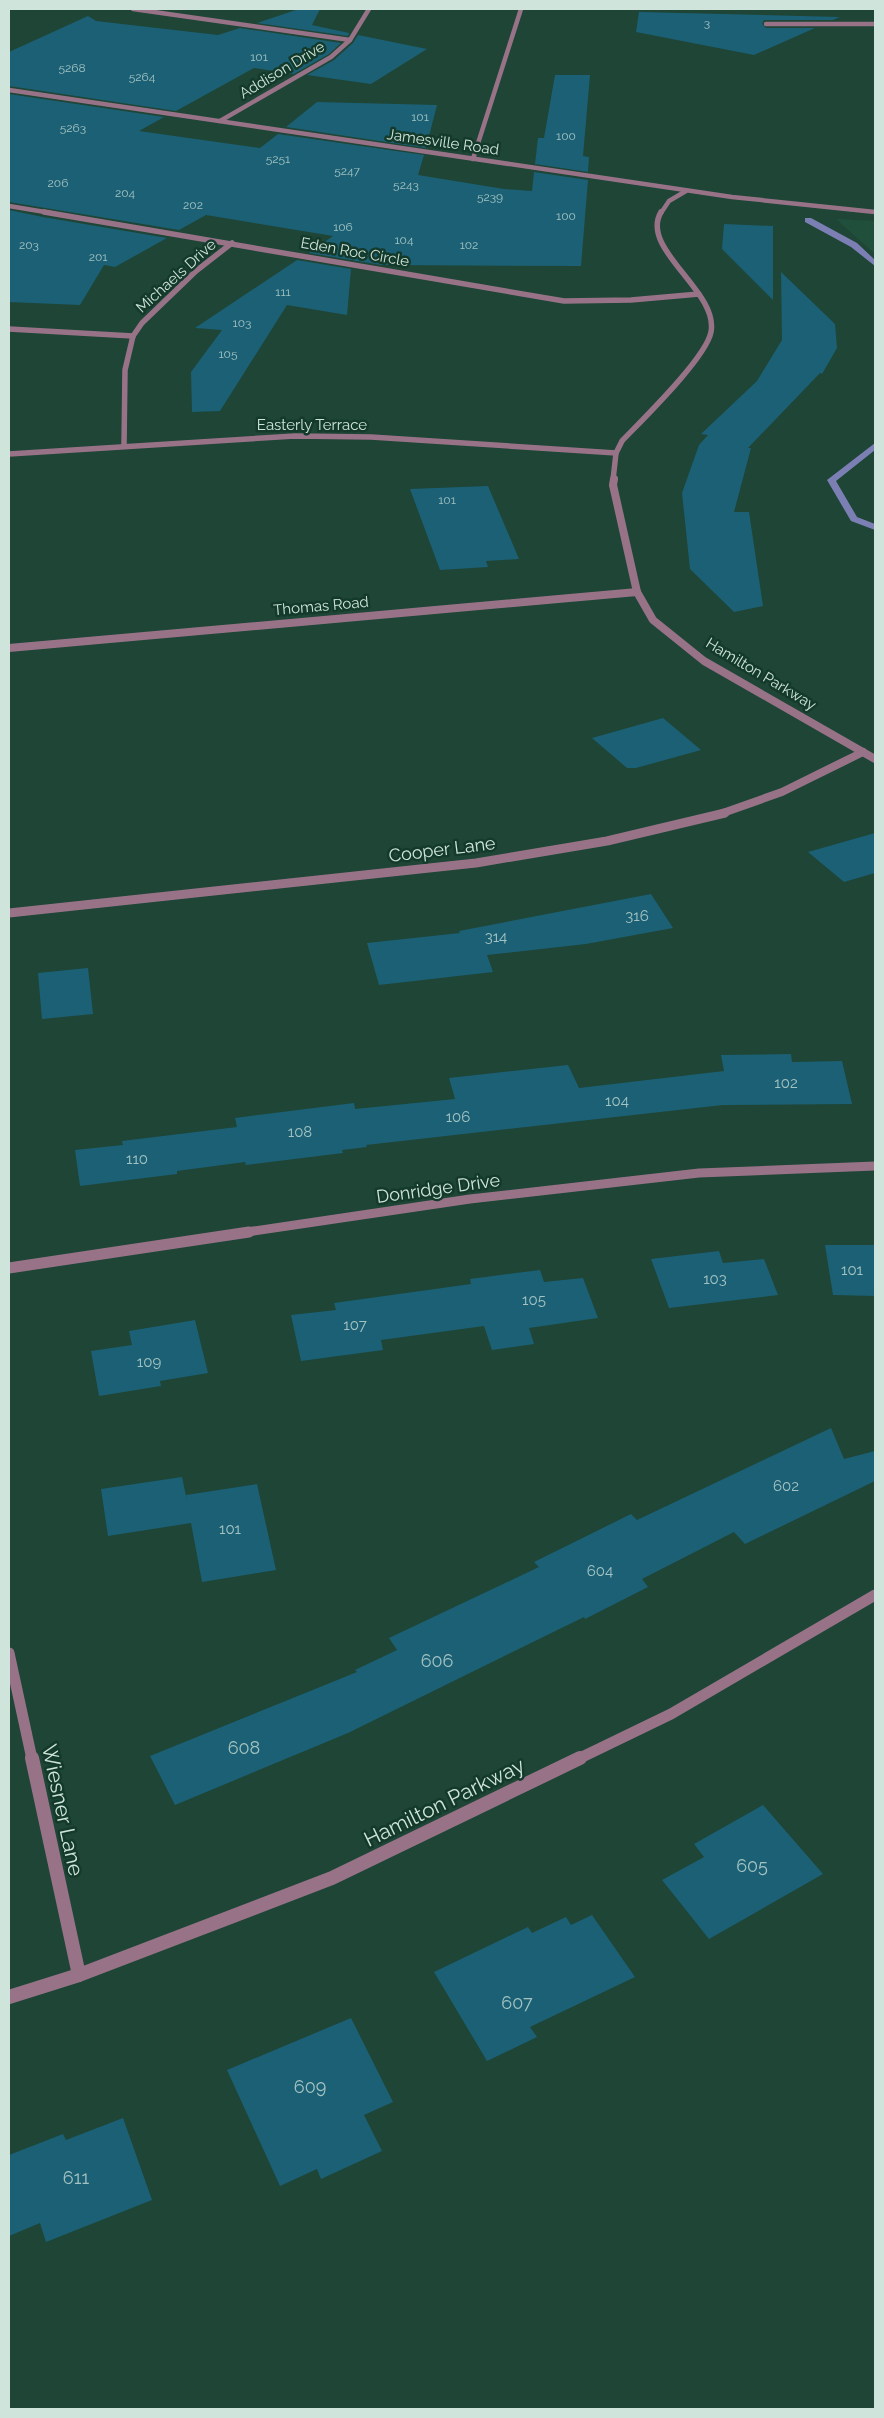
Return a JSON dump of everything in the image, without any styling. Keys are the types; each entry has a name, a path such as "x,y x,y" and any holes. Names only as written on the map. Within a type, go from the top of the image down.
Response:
{"street":[{"path":"133,9 350,40"},
{"name":"Addison Drive","path":"220,121 331,57 350,40 369,9"},
{"path":"473,159 521,9"},
{"path":"766,24 875,24"},
{"name":"Jamesville Road","path":"9,90 686,190 800,205 875,212"},
{"name":"Hamilton Parkway","path":"686,190 666,204 657,222 658,236 664,249 699,294 712,318 712,332 701,353 622,441 616,453 613,485 637,592 653,620 704,662 875,759"},
{"name":"Eden Roc Circle","path":"9,206 564,301 645,301 699,294"},
{"name":"Michaels Drive","path":"124,446 125,370 134,336 142,323 196,271 232,243"},
{"path":"9,329 134,336"},
{"name":"Easterly Terrace","path":"9,454 295,436 371,437 616,453"},
{"name":"Thomas Road","path":"9,648 637,592"},
{"name":"Cooper Lane","path":"9,913 476,863 607,841 725,813 782,792 863,752"},
{"name":"Donridge Drive","path":"9,1268 479,1198 699,1173 875,1166"},
{"name":"Hamilton Parkway","path":"9,1998 79,1976 332,1878 671,1714 875,1595"},
{"name":"Wiesner Lane","path":"9,1652 79,1976"}],"shaded area":[{"path":"836,219 875,221 875,254"}],"building":[{"path":"299,9 320,9 312,25 349,33 348,36 257,23"},
{"path":"639,12 840,17 833,20 764,20 762,24 766,28 815,28 754,55 636,32"},
{"path":"88,16 96,21 218,35 240,28 341,43 329,54 294,74 254,68 176,111 9,86 9,52"},
{"path":"358,35 427,49 371,84 307,75 334,60 353,43"},
{"path":"555,75 590,75 583,156 589,157 588,172 535,164 538,138 544,138"},
{"path":"9,94 164,117 139,131 260,148 278,134 424,155 418,175 504,189 532,191 534,172 588,180 581,266 381,265 309,253 333,236 206,215 179,230 9,202"},
{"path":"317,102 437,105 426,148 286,127"},
{"path":"9,210 167,238 115,267 104,265 80,305 9,302"},
{"path":"724,224 773,226 773,300 722,249"},
{"path":"297,260 351,269 347,315 287,305 220,411 192,412 191,372 222,330 195,328"},
{"path":"781,272 835,324 837,348 822,374 820,373 748,448 751,448 734,512 749,512 763,606 734,612 690,569 682,493 699,445 708,435 701,434 757,381 782,340"},
{"path":"488,486 519,559 486,561 488,567 440,570 410,489"},
{"path":"663,718 701,750 636,768 627,768 592,738"},
{"path":"875,833 875,873 844,882 808,852"},
{"path":"651,894 673,928 586,944 487,955 493,972 379,985 367,943 460,933 459,931"},
{"path":"88,968 93,1014 42,1019 38,973"},
{"path":"791,1054 792,1062 842,1061 852,1104 723,1105 366,1145 367,1147 342,1150 343,1153 246,1165 245,1162 177,1171 177,1174 80,1186 75,1150 123,1145 122,1141 237,1127 235,1118 354,1103 355,1109 455,1099 449,1078 568,1065 579,1088 724,1071 721,1055"},
{"path":"825,1245 875,1245 875,1296 833,1295"},
{"path":"719,1251 723,1263 764,1259 778,1295 669,1308 651,1259"},
{"path":"540,1270 544,1282 583,1278 598,1318 529,1328 534,1344 492,1350 484,1326 381,1340 383,1350 301,1361 291,1315 336,1310 334,1303 471,1284 470,1279"},
{"path":"195,1320 208,1373 160,1381 161,1386 99,1396 91,1351 132,1345 129,1331"},
{"path":"831,1428 844,1459 875,1451 875,1481 745,1544 734,1532 642,1579 648,1587 585,1619 584,1617 348,1733 175,1805 150,1756 357,1672 355,1670 397,1650 389,1638 539,1567 534,1562 631,1514 637,1520"},
{"path":"182,1477 187,1501 186,1495 257,1484 276,1570 202,1582 191,1523 108,1536 101,1489"},
{"path":"763,1805 823,1874 709,1939 662,1880 704,1857 694,1844"},
{"path":"592,1915 635,1977 530,2027 537,2037 487,2061 434,1972 528,1927 532,1933 566,1917 571,1925"},
{"path":"351,2018 393,2102 364,2115 382,2151 321,2179 317,2169 280,2186 227,2070"},
{"path":"123,2118 152,2200 46,2242 40,2223 9,2236 9,2155 63,2134 66,2140"}],"waterway":[{"path":"808,220 854,245 875,264"},
{"path":"875,446 831,480 854,519 875,527"}]}
